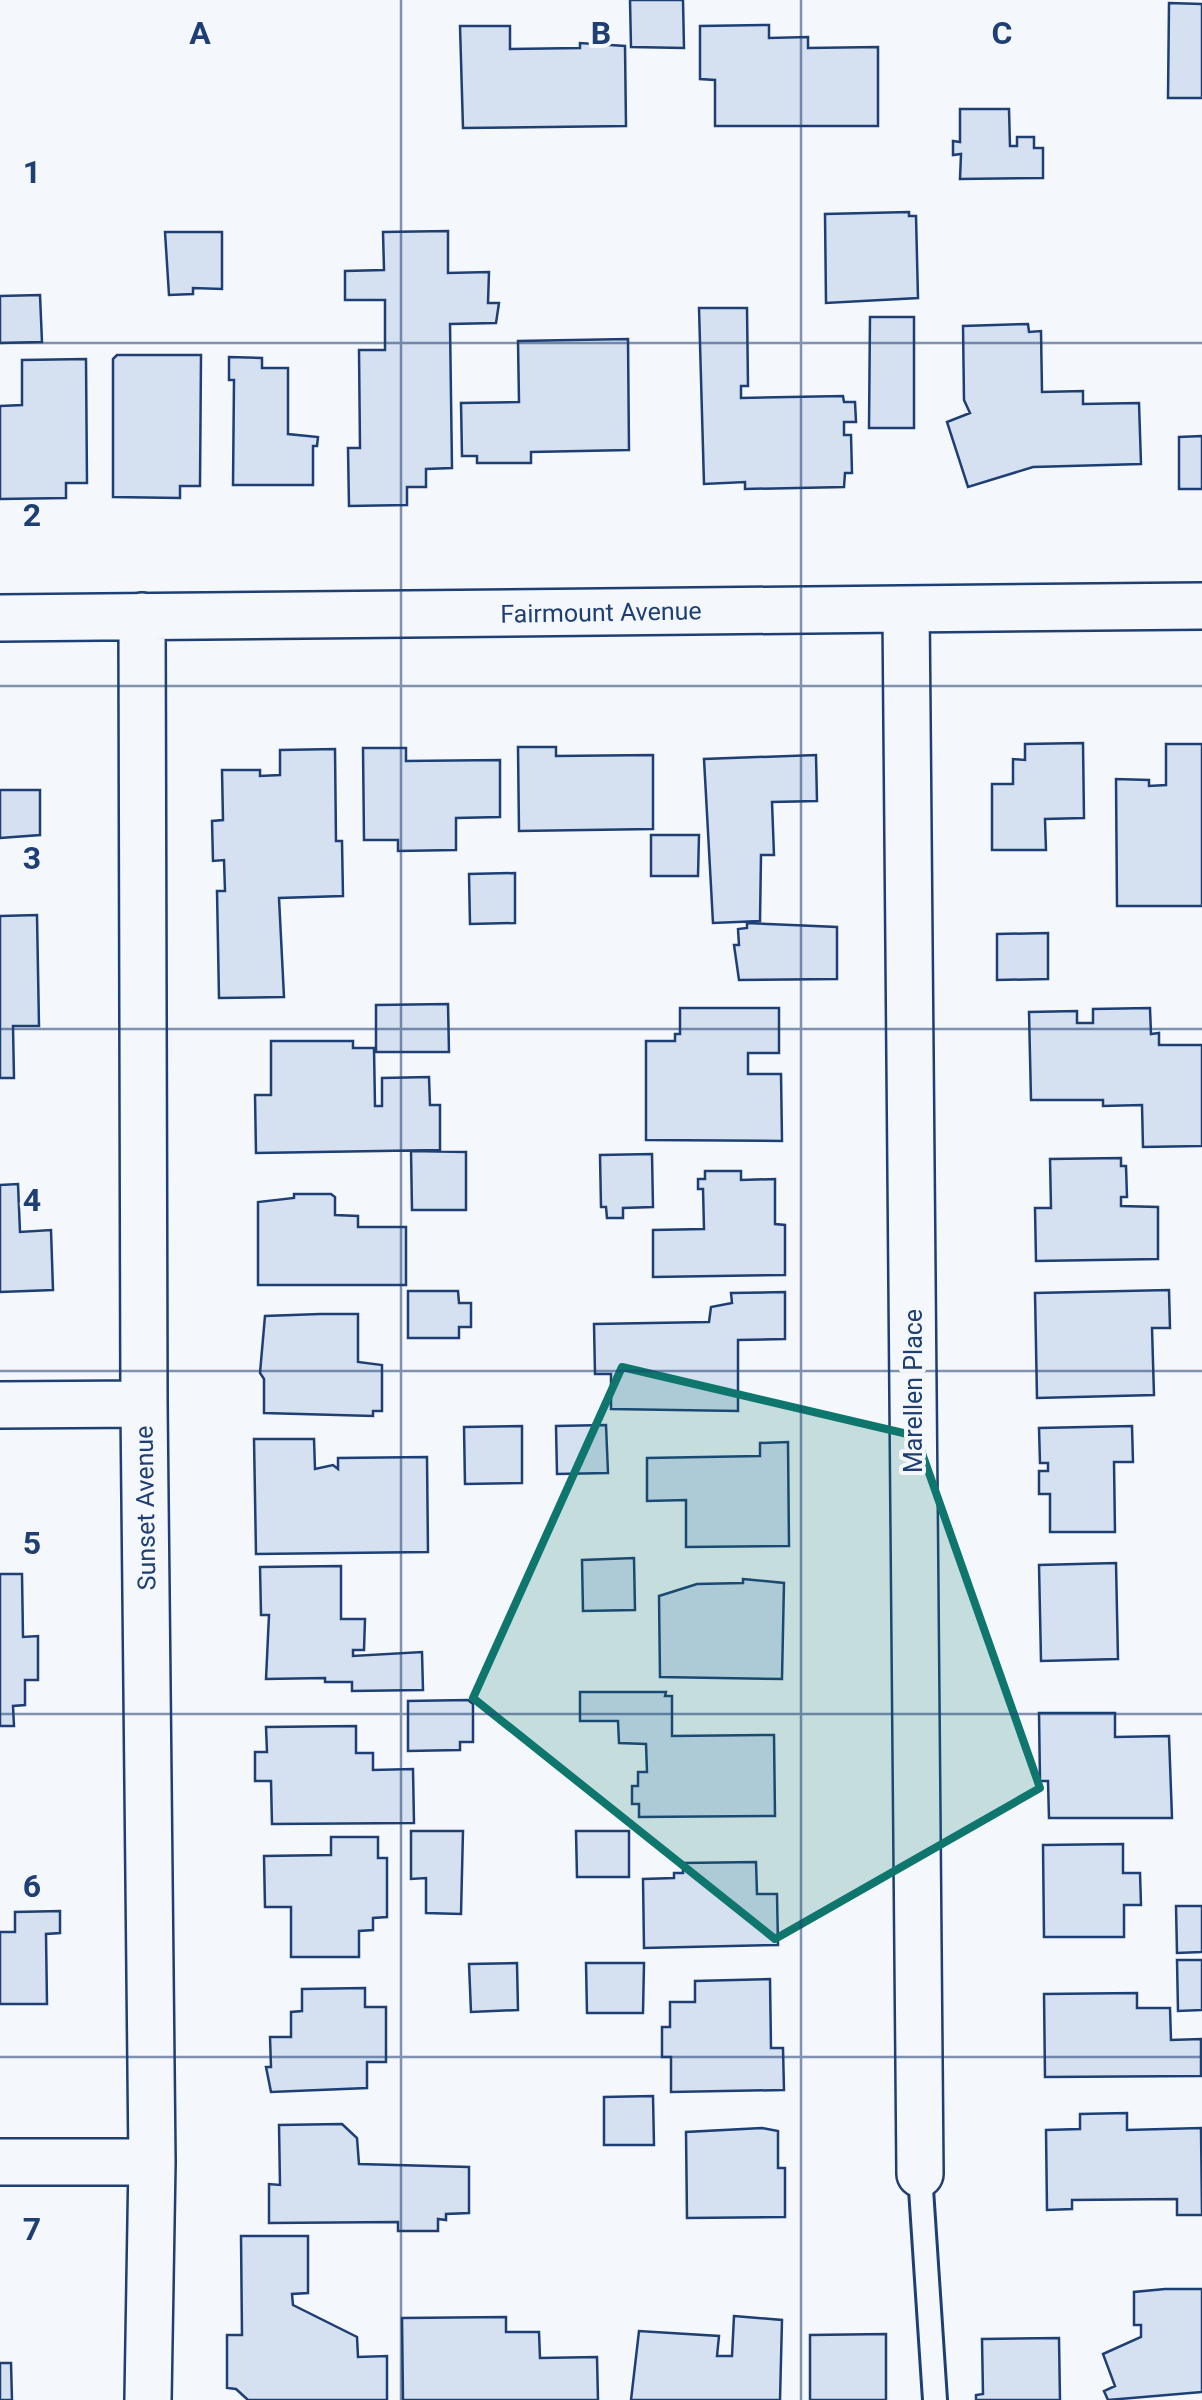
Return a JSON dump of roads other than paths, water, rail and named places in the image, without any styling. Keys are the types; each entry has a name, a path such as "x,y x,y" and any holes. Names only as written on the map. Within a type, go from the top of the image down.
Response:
{"street":[{"name":"Fairmount Avenue","path":"0,618 1202,606"},
{"name":"Marellen Place","path":"906,609 920,2174"},
{"name":"Sunset Avenue","path":"142,616 144,1404 152,2162 148,2400"},
{"path":"0,1405 144,1404"},
{"path":"0,2162 152,2162"}],"lane":[{"path":"920,2174 935,2400"}]}
